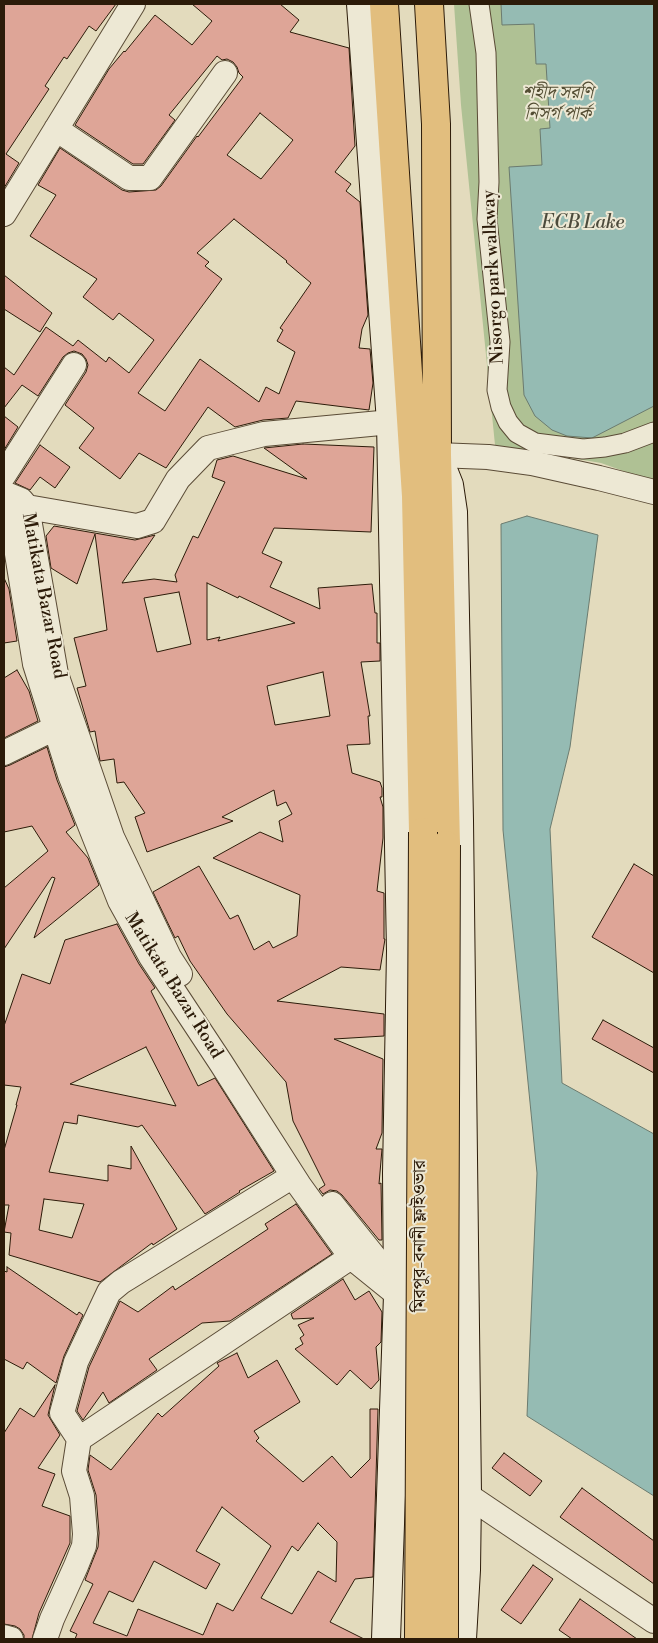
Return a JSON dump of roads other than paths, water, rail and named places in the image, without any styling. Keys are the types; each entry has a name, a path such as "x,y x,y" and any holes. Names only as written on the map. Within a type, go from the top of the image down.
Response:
{"main road":[{"path":"361,4 391,422 401,951 397,1173 398,1284 386,1639"},
{"path":"384,4 416,496 435,839"},
{"path":"429,4 436,124 435,839"},
{"path":"437,455 449,485 453,512 459,811 467,1495 466,1570 462,1639"},
{"name":"মিরপুর-বনানী ফ্লাইওভার","path":"420,1639 435,839"},
{"name":"মিরপুর-বনানী ফ্লাইওভার","path":"435,839 444,1639"}],"street":[{"path":"4,214 11,187 56,129 133,4"},
{"name":"Nisorgo park walkway","path":"479,4 486,54 489,182 487,218 500,342 497,390 501,407 508,422 517,433 534,443 583,449 605,447 625,443 654,432"},
{"path":"56,129 129,178 150,178 225,73"},
{"path":"4,475 74,365"},
{"path":"27,507 137,526 153,521 178,479 208,448 264,434 391,422"},
{"path":"437,455 488,457 532,464 654,492"},
{"name":"Matikata Bazar Road","path":"4,493 21,500 27,507 56,674 112,837 165,949 298,1162 398,1284"},
{"name":"Matikata Bazar Road","path":"4,506 10,511 35,664 70,775 120,901 151,957 221,1062 293,1176 351,1257 398,1284 464,1317"},
{"path":"4,753 55,728"},
{"path":"45,1639 84,1546 82,1496 74,1471 79,1439 62,1413 76,1362 108,1292 121,1282 293,1176"},
{"path":"79,1439 351,1257"},
{"path":"467,1495 654,1622"},
{"path":"4,1637 11,1639"}],"water":[{"name":"ECB Lake","path":"501,4 654,4 654,406 592,438 567,436 552,430 535,416 524,395 509,167 542,165 540,129 550,128 546,64 536,64 534,24 502,25"},
{"path":"527,516 598,535 570,747 550,829 562,1083 654,1134 654,1496 527,1416 537,1173 503,830 501,524"}],"park label":[{"name":"শহীদ সরণি নিসর্গ পার্ক","path":"558,104"}]}
